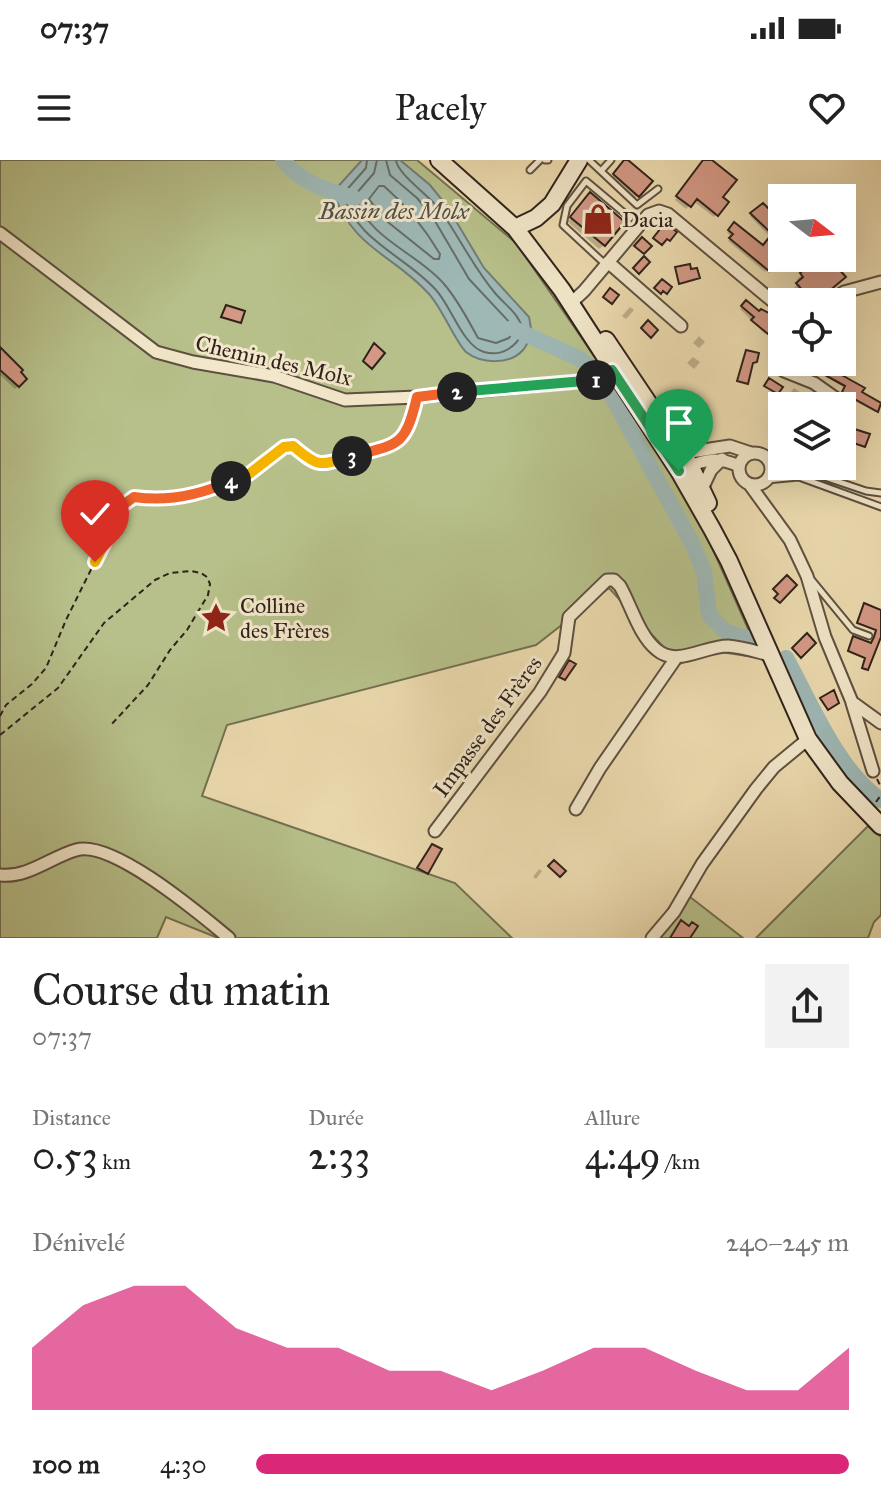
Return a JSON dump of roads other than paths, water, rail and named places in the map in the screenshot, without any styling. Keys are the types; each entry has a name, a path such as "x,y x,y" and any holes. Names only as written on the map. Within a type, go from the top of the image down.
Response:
{"main road":[{"path":"518,226 536,218 552,204 580,160"},
{"path":"443,163 491,195 557,266 610,372 702,489 729,561"},
{"path":"680,461 729,561 808,739 840,783 881,826"}],"street":[{"path":"575,300 638,225 648,215 659,211 668,214 768,297"},
{"name":"Chemin des Molx","path":"0,233 156,352 193,362 274,376 345,400 417,397 610,372"},
{"path":"607,263 681,326"},
{"path":"856,289 881,282"},
{"path":"796,376 827,392"},
{"path":"680,461 730,446 767,459 771,471 767,480 759,485 750,485"},
{"path":"751,453 743,458 739,466 740,476 790,540 807,576 825,637 852,702 873,771"},
{"path":"680,461 722,459 739,466"},
{"path":"702,489 711,470 722,459"},
{"name":"Impasse des Frères","path":"435,831 540,692 564,653 569,617 590,599 602,583 614,580 620,586 655,649 676,658"},
{"path":"576,809 600,768 676,658 713,647 731,646 770,655"},
{"path":"852,702 881,723"},
{"path":"652,938 674,912 702,864 756,789 774,767 808,739"},
{"path":"0,875 16,875 77,849 89,848 103,852 169,888 229,938"}],"lane":[{"path":"530,170 545,160"},
{"path":"580,160 601,171 637,205 658,189"},
{"path":"601,171 611,160"},
{"path":"607,263 563,225 567,206 586,181 630,218"},
{"path":"807,480 881,507"},
{"path":"833,480 881,493"},
{"path":"807,576 853,630 869,636"}],"water":[{"name":"Bassin des Molx","path":"362,160 400,160 430,185 447,206 484,268 529,317 532,334 517,355 487,361 466,352 429,294 352,227 333,192"}],"waterway":[{"path":"283,160 306,180 354,198"},
{"path":"512,328 580,359 599,373 694,547 704,572 709,615 726,632 754,640"},
{"path":"786,658 839,754 852,772 881,800"}],"place":[{"name":"Dacia","path":"598,219"},
{"name":"Colline des Frères","path":"216,618"}]}
